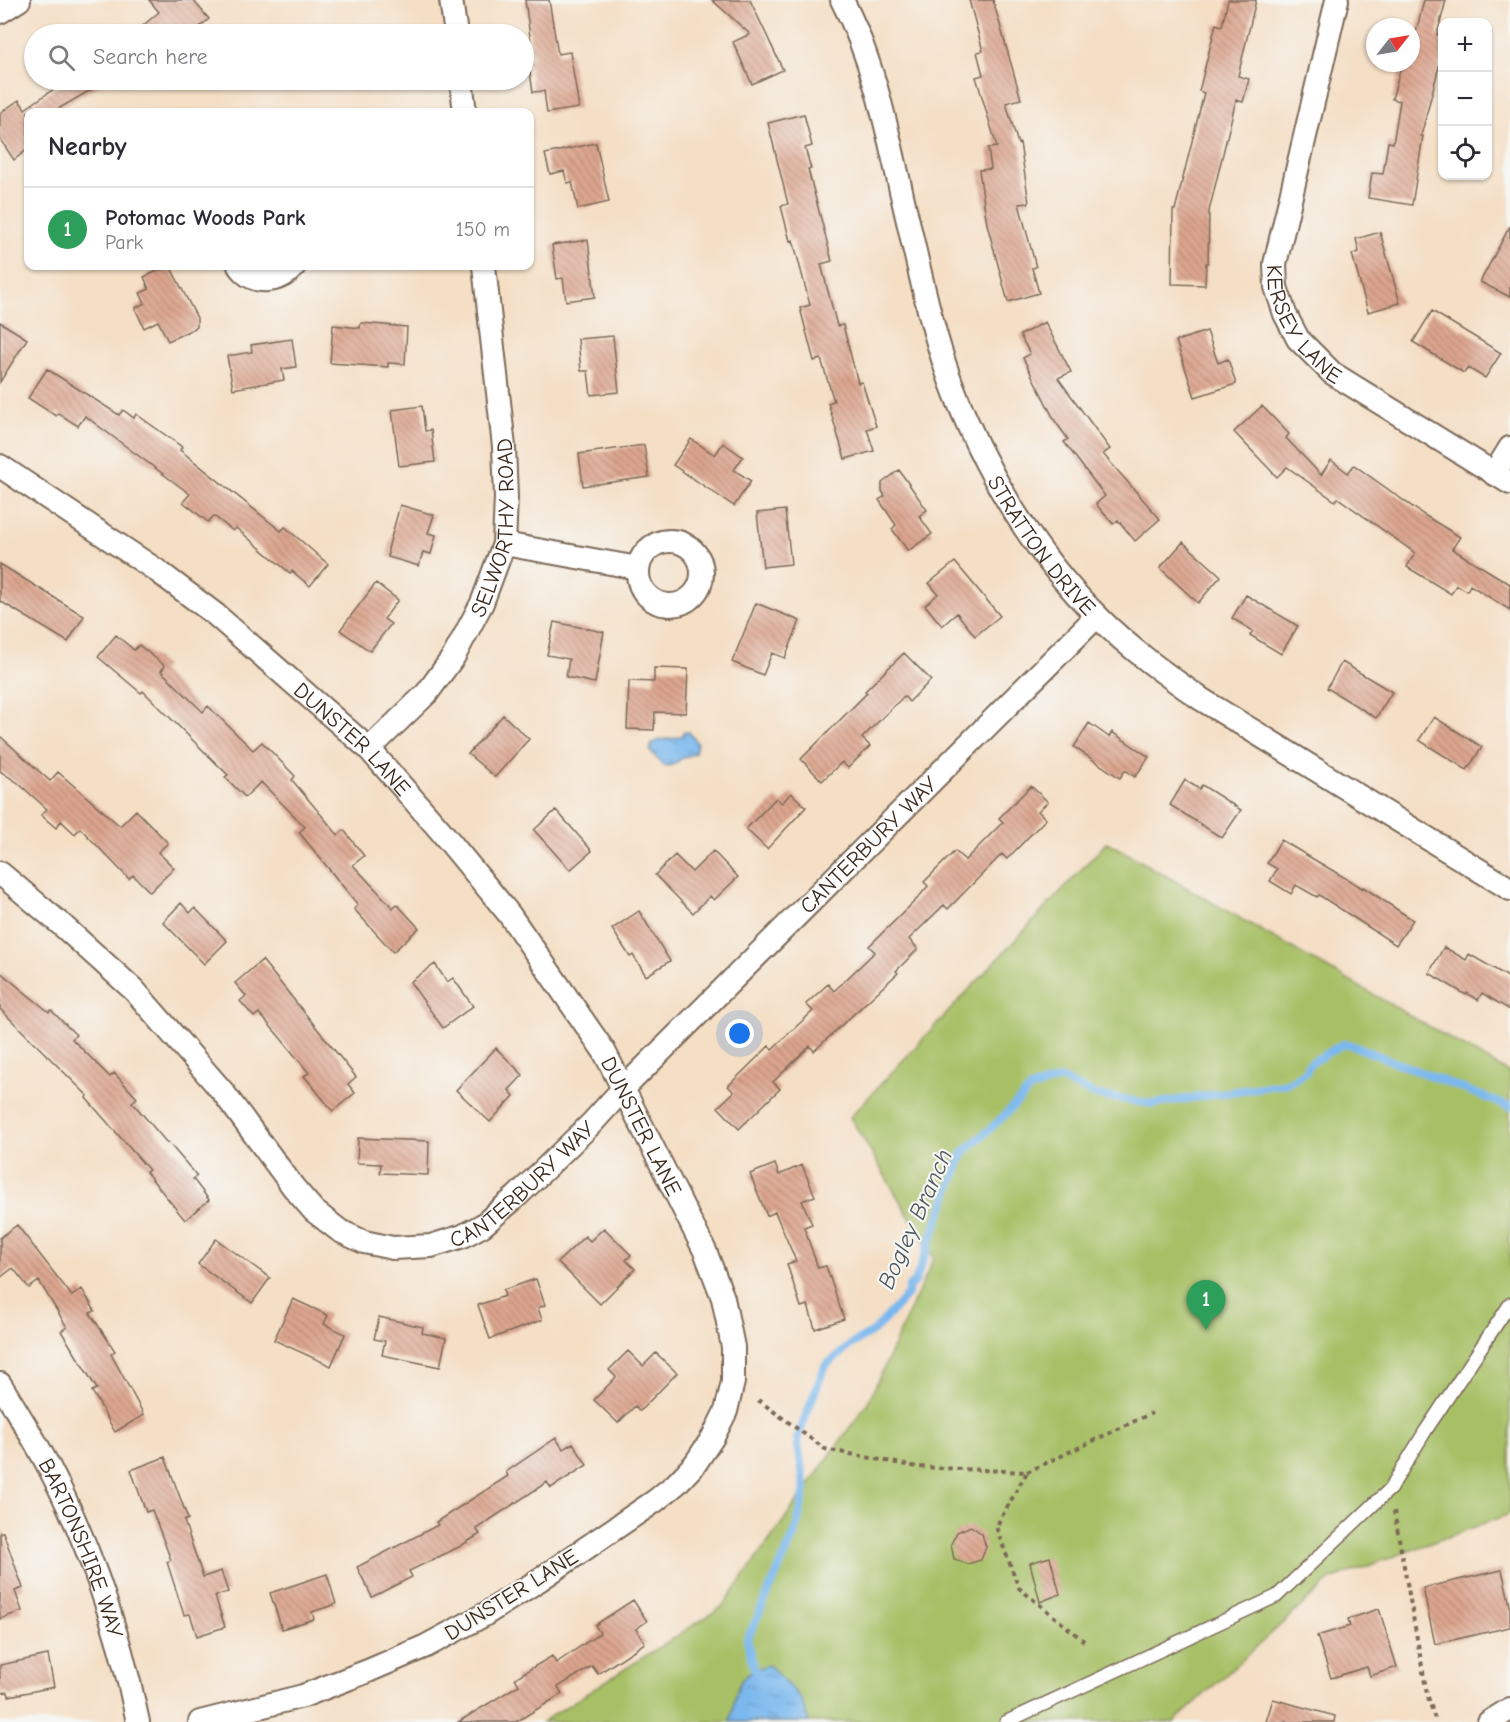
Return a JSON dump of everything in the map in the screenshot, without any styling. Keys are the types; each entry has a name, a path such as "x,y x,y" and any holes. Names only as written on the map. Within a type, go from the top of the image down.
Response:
{"street":[{"path":"0,12 19,0"},
{"path":"451,0 455,24"},
{"name":"STRATTON DRIVE","path":"842,0 863,46 882,114 933,328 967,424 982,456 1027,530 1054,567 1097,616 1134,649 1201,699 1510,890"},
{"name":"KERSEY LANE","path":"1337,0 1275,264 1276,287 1285,314 1298,339 1332,373 1502,479"},
{"path":"462,90 464,108"},
{"path":"243,270 251,277 263,281 276,279 291,270"},
{"name":"SELWORTHY ROAD","path":"369,749 427,693 454,656 482,603 504,544 506,497 504,447 484,270"},
{"path":"1502,479 1510,448"},
{"name":"DUNSTER LANE","path":"0,466 159,572 216,615 369,749 440,830 509,914 604,1051 705,1251 723,1298 733,1347 733,1383 726,1411 713,1437 695,1464 655,1501 540,1580 484,1615 426,1646 303,1696 200,1722"},
{"path":"504,544 638,568"},
{"name":"CANTERBURY WAY","path":"0,873 134,990 223,1092 294,1188 314,1211 340,1231 364,1242 393,1248 431,1246 463,1236 483,1226 517,1196 1097,616"},
{"name":"BARTONSHIRE WAY","path":"0,1384 39,1449 71,1514 116,1634 138,1722"},
{"path":"1489,1722 1510,1709"}],"lane":[{"path":"1006,1722 1276,1596 1390,1489 1426,1430 1510,1304"}],"path":[{"path":"758,1400 825,1449 917,1467 1027,1472 1152,1413"},
{"path":"1027,1472 996,1527 1019,1588 1083,1641"},
{"path":"1390,1489 1426,1694 1436,1722"}],"green space":[{"path":"1107,842 1510,1073 1510,1514 1330,1580 1174,1722 542,1722 722,1607 868,1402 934,1258 850,1117"}],"water":[{"path":"683,732 689,732 697,743 695,753 682,758 673,765 664,766 650,751 651,745 658,740 679,737 683,735"},
{"path":"769,1665 801,1699 809,1722 730,1722 736,1692 743,1679 749,1673"}],"building":[{"path":"149,0 193,0 209,19 203,24 145,24 159,12"},
{"path":"525,0 549,0 558,54 570,52 579,108 547,113 544,91 533,92 534,24 528,24"},
{"path":"712,0 750,0 783,70 752,84 733,42 750,34"},
{"path":"969,0 993,0 1021,99 1006,103 1018,144 1020,143 1029,203 1019,204 1036,267 1032,268 1039,293 1008,302 987,224 979,170 991,169 988,148 997,147 976,77 983,75 977,52 983,51"},
{"path":"1228,0 1256,0 1238,76 1249,79 1243,102 1236,100 1209,211 1208,263 1206,263 1205,285 1172,284 1173,210 1175,210 1204,93 1199,91 1216,24 1222,26"},
{"path":"1424,0 1446,0 1441,18 1438,18 1438,70 1421,136 1423,136 1412,205 1368,198 1372,173 1383,174 1388,142 1393,143 1400,101 1392,99 1400,72 1420,72 1420,18"},
{"path":"53,90 91,90 60,108 26,108"},
{"path":"19,100 24,108 24,152 14,160 0,139 0,113"},
{"path":"804,114 812,146 805,148 811,169 808,169 832,261 821,264 837,326 843,325 858,383 862,382 876,426 867,429 874,451 845,459 828,403 834,401 821,359 814,361 800,308 810,305 793,240 790,241 781,206 788,204 768,123"},
{"path":"596,143 609,202 578,209 572,182 567,183 564,171 550,174 545,154"},
{"path":"1510,226 1510,297 1480,282"},
{"path":"1380,232 1400,303 1368,312 1352,254 1359,252 1356,239"},
{"path":"588,240 595,297 566,301 563,278 557,279 552,245"},
{"path":"159,270 172,270 197,318 197,327 168,341 158,321 144,328 135,308 145,303 140,293 149,289 144,277"},
{"path":"1432,311 1501,353 1485,378 1468,368 1464,373 1413,342"},
{"path":"0,322 27,339 0,382"},
{"path":"1045,322 1071,372 1058,378 1110,449 1103,454 1160,519 1135,541 1118,520 1113,524 1096,504 1105,496 1064,442 1068,439 1055,421 1023,358 1030,354 1020,335"},
{"path":"361,323 407,327 405,364 388,363 388,367 330,363 333,325 360,328"},
{"path":"1207,331 1218,363 1228,359 1236,384 1195,397 1176,341"},
{"path":"613,336 619,392 591,395 588,371 581,371 578,339"},
{"path":"292,339 296,367 282,369 284,380 233,389 227,356 252,352 251,345"},
{"path":"47,369 119,415 123,410 134,418 136,414 182,447 180,450 281,531 285,527 328,564 310,586 292,571 290,573 236,528 233,531 214,516 208,522 183,502 190,494 85,416 78,426 58,413 56,416 28,398"},
{"path":"422,406 425,431 431,430 435,462 399,466 392,410"},
{"path":"1262,406 1289,434 1286,438 1321,475 1331,460 1348,473 1354,465 1424,515 1460,537 1452,549 1510,584 1510,610 1470,585 1467,591 1456,585 1451,594 1407,567 1415,553 1338,498 1335,501 1287,467 1277,477 1234,432"},
{"path":"691,439 715,455 723,443 743,457 734,470 751,481 734,506 673,465"},
{"path":"644,445 649,477 583,486 579,454"},
{"path":"899,470 927,510 919,516 932,534 908,551 892,529 896,525 879,500 885,496 882,483"},
{"path":"400,505 434,515 428,533 436,535 431,554 423,552 419,566 388,557"},
{"path":"785,510 791,564 763,567 757,513"},
{"path":"1183,542 1221,576 1198,603 1160,568"},
{"path":"955,562 1000,616 975,636 957,613 942,626 925,605 938,594 929,583"},
{"path":"0,564 84,616 68,642 0,601"},
{"path":"376,583 398,600 384,619 391,624 370,651 340,630"},
{"path":"1246,595 1298,626 1281,654 1250,635 1253,631 1232,618"},
{"path":"756,603 800,621 785,658 772,653 763,675 732,662"},
{"path":"554,622 604,632 595,683 566,677 569,659 547,655"},
{"path":"116,635 134,650 139,645 165,666 161,671 203,712 208,706 253,750 262,742 295,776 292,780 338,835 344,830 364,856 353,865 393,908 397,904 419,928 393,952 354,909 358,905 299,832 305,827 261,782 245,797 225,777 228,775 143,691 141,693 98,657"},
{"path":"904,653 931,680 909,702 904,696 862,738 870,746 848,768 842,762 822,781 801,759"},
{"path":"1342,662 1392,692 1376,718 1327,688"},
{"path":"654,668 688,669 686,713 655,712 654,730 627,729 629,681 654,682"},
{"path":"503,715 529,739 495,777 468,754"},
{"path":"1434,717 1482,747 1467,770 1419,740"},
{"path":"1089,723 1109,737 1112,732 1149,757 1135,777 1125,770 1120,778 1074,747"},
{"path":"0,736 50,781 58,772 120,826 136,810 168,843 158,852 174,868 150,892 133,875 129,879 80,828 75,834 61,821 56,828 41,815 47,809 18,783 0,771"},
{"path":"1185,780 1199,789 1202,785 1241,810 1222,838 1170,805"},
{"path":"1031,786 1048,802 1038,811 1046,819 1007,859 1002,854 948,909 944,905 909,939 918,949 896,971 898,973 814,1051 810,1046 773,1082 780,1089 739,1129 718,1107 734,1092 728,1086 769,1046 772,1049 813,1011 806,1004 828,984 834,991 875,952 869,946 918,898 928,886 924,882 955,851 965,860 1003,822 999,818"},
{"path":"791,793 806,807 767,849 746,829 776,798 782,803"},
{"path":"556,810 592,851 570,870 534,830"},
{"path":"1281,840 1363,887 1413,920 1396,945 1319,895 1317,897 1296,885 1291,894 1270,881 1277,869 1267,863"},
{"path":"713,851 738,877 714,900 710,896 693,913 655,875 675,855 692,872"},
{"path":"181,903 190,913 195,908 227,941 204,964 163,922"},
{"path":"639,911 670,961 646,976 633,955 630,957 612,929"},
{"path":"1444,947 1466,960 1469,954 1510,978 1510,1010 1482,993 1478,1000 1467,993 1466,995 1429,973"},
{"path":"262,960 356,1077 348,1084 355,1093 333,1111 304,1076 309,1073 278,1035 259,1013 254,1017 240,1001 246,996 235,983"},
{"path":"435,964 447,982 453,978 473,1006 443,1028 410,982"},
{"path":"0,972 49,1012 51,1010 76,1035 72,1039 110,1077 114,1073 137,1098 132,1102 197,1176 193,1179 209,1200 185,1220 146,1172 149,1170 86,1098 88,1096 0,1009"},
{"path":"496,1048 523,1075 509,1090 514,1096 490,1122 456,1090"},
{"path":"358,1138 429,1141 428,1175 380,1173 381,1164 357,1163"},
{"path":"775,1164 779,1175 802,1165 815,1196 802,1201 812,1224 804,1227 818,1268 826,1266 844,1319 815,1329 808,1305 801,1307 787,1264 796,1261 775,1212 767,1216 750,1174"},
{"path":"17,1225 72,1296 82,1289 95,1311 90,1313 115,1351 111,1354 144,1415 115,1432 92,1391 97,1389 61,1331 67,1327 39,1281 29,1288 13,1268 0,1278 0,1238"},
{"path":"604,1228 631,1255 626,1260 635,1269 600,1304 558,1262 585,1236 590,1241"},
{"path":"216,1239 270,1278 252,1303 198,1264"},
{"path":"536,1279 545,1305 538,1308 542,1320 490,1339 478,1305 505,1296 503,1290"},
{"path":"293,1299 328,1315 324,1324 345,1334 331,1366 274,1340"},
{"path":"379,1317 423,1327 422,1333 446,1338 440,1367 382,1355 385,1341 374,1339"},
{"path":"628,1351 643,1366 656,1353 677,1373 640,1411 635,1406 618,1423 594,1400 616,1377 609,1370"},
{"path":"556,1438 563,1449 573,1443 587,1465 551,1488 547,1482 476,1529 480,1534 459,1547 409,1571 412,1577 372,1597 357,1567 438,1525 436,1522 508,1476 506,1472"},
{"path":"165,1457 188,1519 184,1521 203,1577 221,1571 228,1592 215,1596 225,1627 197,1636 190,1614 184,1615 167,1562 171,1560 152,1510 146,1512 131,1470"},
{"path":"971,1526 982,1534 986,1547 981,1560 968,1564 954,1559 951,1544 957,1532"},
{"path":"0,1532 3,1532 23,1588 15,1591 22,1611 0,1619"},
{"path":"1050,1557 1060,1594 1040,1602 1030,1563"},
{"path":"1502,1570 1510,1605 1510,1627 1435,1644 1423,1588"},
{"path":"327,1574 336,1604 312,1612 314,1619 282,1629 270,1593"},
{"path":"633,1600 647,1621 636,1629 645,1643 598,1674 592,1666 558,1687 562,1694 516,1722 458,1722 519,1685 515,1678 552,1656 556,1663 600,1633 595,1625"},
{"path":"1379,1609 1397,1667 1370,1676 1367,1667 1331,1678 1317,1636 1350,1626 1348,1619"},
{"path":"48,1655 54,1687 9,1696 8,1692 0,1693 0,1665"},
{"path":"1273,1699 1335,1716 1334,1722 1266,1722"}],"waterway":[{"name":"Bogley Branch","path":"754,1669 747,1640 796,1531 805,1489 797,1439 825,1366 852,1344 874,1331 908,1294 909,1286 915,1282 963,1153 1030,1089 1060,1079 1096,1095 1153,1104 1288,1083 1306,1072 1309,1064 1343,1044 1351,1045 1510,1107"}],"place":[{"name":"Potomac Woods Park","path":"1206,1330"}]}
